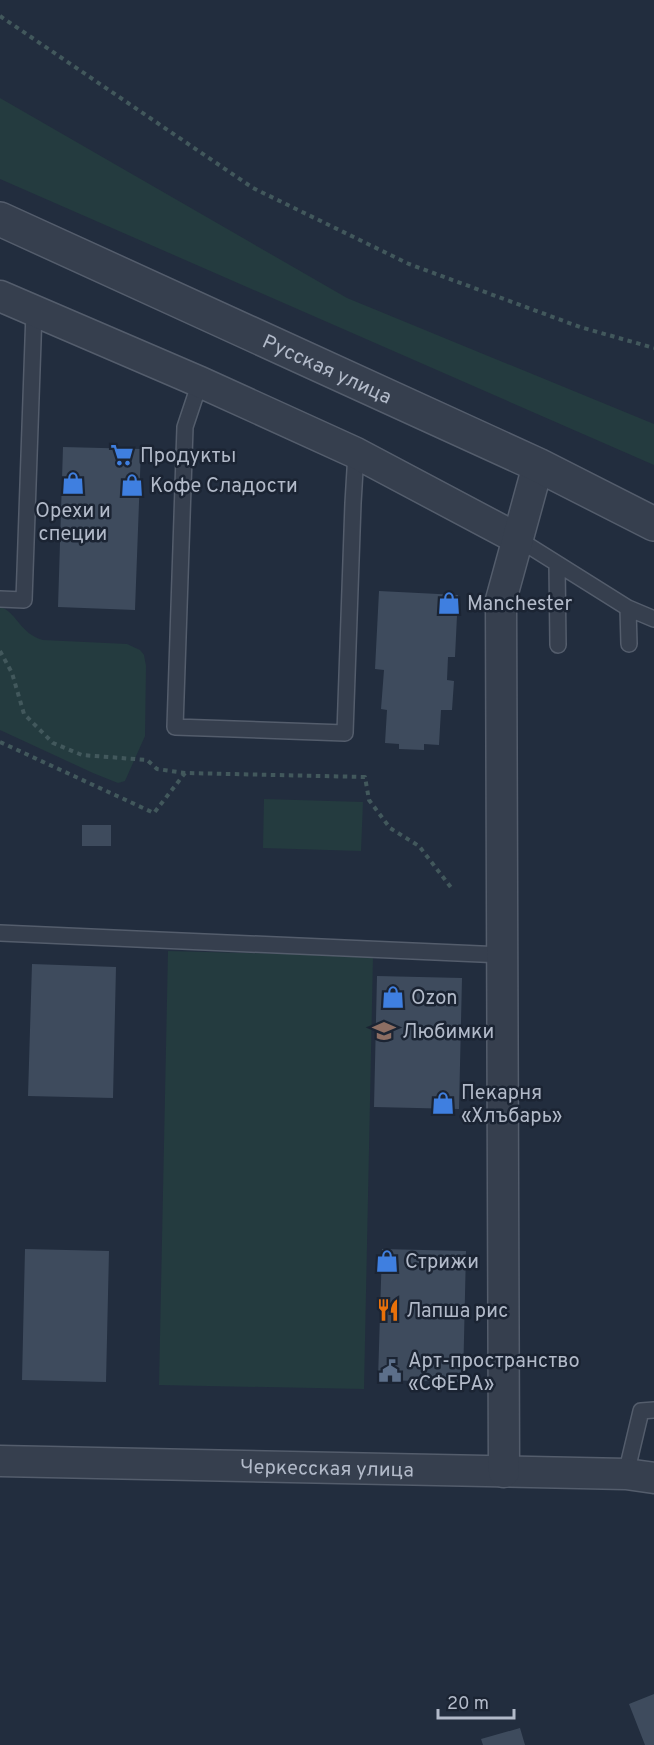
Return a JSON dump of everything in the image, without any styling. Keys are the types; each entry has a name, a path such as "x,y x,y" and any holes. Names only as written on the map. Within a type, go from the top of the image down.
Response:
{"street":[{"name":"Русская улица","path":"0,219 538,465 654,524"},
{"path":"0,296 200,382 356,453 518,539"},
{"path":"504,1472 501,600 538,465"},
{"name":"Черкесская улица","path":"0,1461 640,1476"}],"lane":[{"path":"0,599 24,600 34,312"},
{"path":"200,382 185,427 175,727 345,733 352,503 356,453"},
{"path":"518,539 628,608 654,619"},
{"path":"557,564 558,645"},
{"path":"628,608 629,644"},
{"path":"0,933 503,955"},
{"path":"640,1476 641,1410 654,1410"}],"path":[{"path":"0,16 253,188 409,264 580,327 654,348"},
{"path":"0,651 12,673 24,714 53,743 82,755 147,760 157,769 185,773 365,777 369,800 390,828 418,846 453,890"},
{"path":"0,742 154,813 185,773"}],"green space":[{"path":"0,98 347,298 654,424 654,465 0,179"},
{"path":"0,607 10,613 29,633 43,640 127,644 140,650 144,655 146,666 145,736 125,781 118,783 93,773 0,730"},
{"path":"264,799 363,802 361,851 263,848"},
{"path":"168,951 373,956 364,1389 159,1385"}],"building":[{"path":"63,447 141,449 135,610 58,607"},
{"path":"379,591 458,595 455,657 448,657 447,680 454,681 452,710 441,710 439,745 424,744 424,750 399,749 399,744 385,743 387,710 381,709 384,670 375,669"},
{"path":"82,825 111,825 111,846 82,846"},
{"path":"32,964 116,967 113,1098 28,1096"},
{"path":"377,976 462,978 459,1109 374,1107"},
{"path":"25,1249 109,1251 106,1382 22,1380"},
{"path":"382,1249 466,1251 463,1382 378,1380"},
{"path":"654,1694 654,1745 645,1745 629,1704"},
{"path":"520,1728 525,1745 483,1745 481,1739"}],"place":[{"name":"Продукты","path":"122,455"},
{"name":"Орехи и специи","path":"73,483"},
{"name":"Кофе Сладости","path":"132,485"},
{"name":"Manchester","path":"449,603"},
{"name":"Ozon","path":"393,997"},
{"name":"Любимки","path":"384,1031"},
{"name":"Пекарня «Хлъбарь»","path":"443,1103"},
{"name":"Стрижи","path":"387,1261"},
{"name":"Лапша рис","path":"388,1310"},
{"name":"Арт-пространство «СФЕРА»","path":"390,1371"}]}
